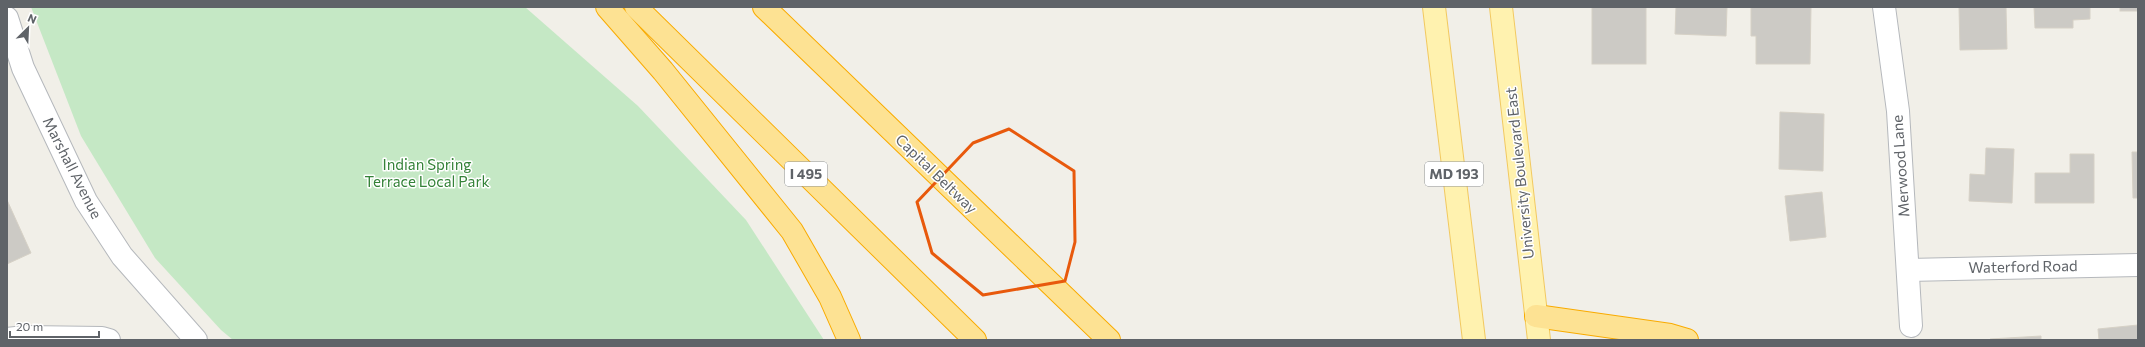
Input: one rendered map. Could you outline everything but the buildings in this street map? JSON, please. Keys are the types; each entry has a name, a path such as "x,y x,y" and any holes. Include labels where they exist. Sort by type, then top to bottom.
{"highway":[{"path":"607,7 663,71 792,231 830,297 849,340"},
{"name":"I 495","path":"636,7 975,340"},
{"name":"Capital Beltway","path":"764,7 1109,340"},
{"path":"1536,316 1670,335 1687,340"}],"main road":[{"name":"MD 193","path":"1434,7 1474,340"},
{"name":"University Boulevard East","path":"1501,7 1539,340"}],"street":[{"name":"Merwood Lane","path":"1884,7 1898,111 1911,326"},
{"name":"Marshall Avenue","path":"7,18 23,68 86,201 122,256 196,340"},
{"name":"Waterford Road","path":"1908,270 2138,265"},
{"path":"7,339 26,337 102,338 109,340"}],"highlighted area":[{"path":"1009,129 1074,171 1075,242 1065,281 983,295 932,253 917,202 973,143"}],"green space":[{"name":"Indian Spring Terrace Local Park","path":"31,7 525,7 638,106 746,220 824,340 233,340 221,330 155,258 81,136"}]}
